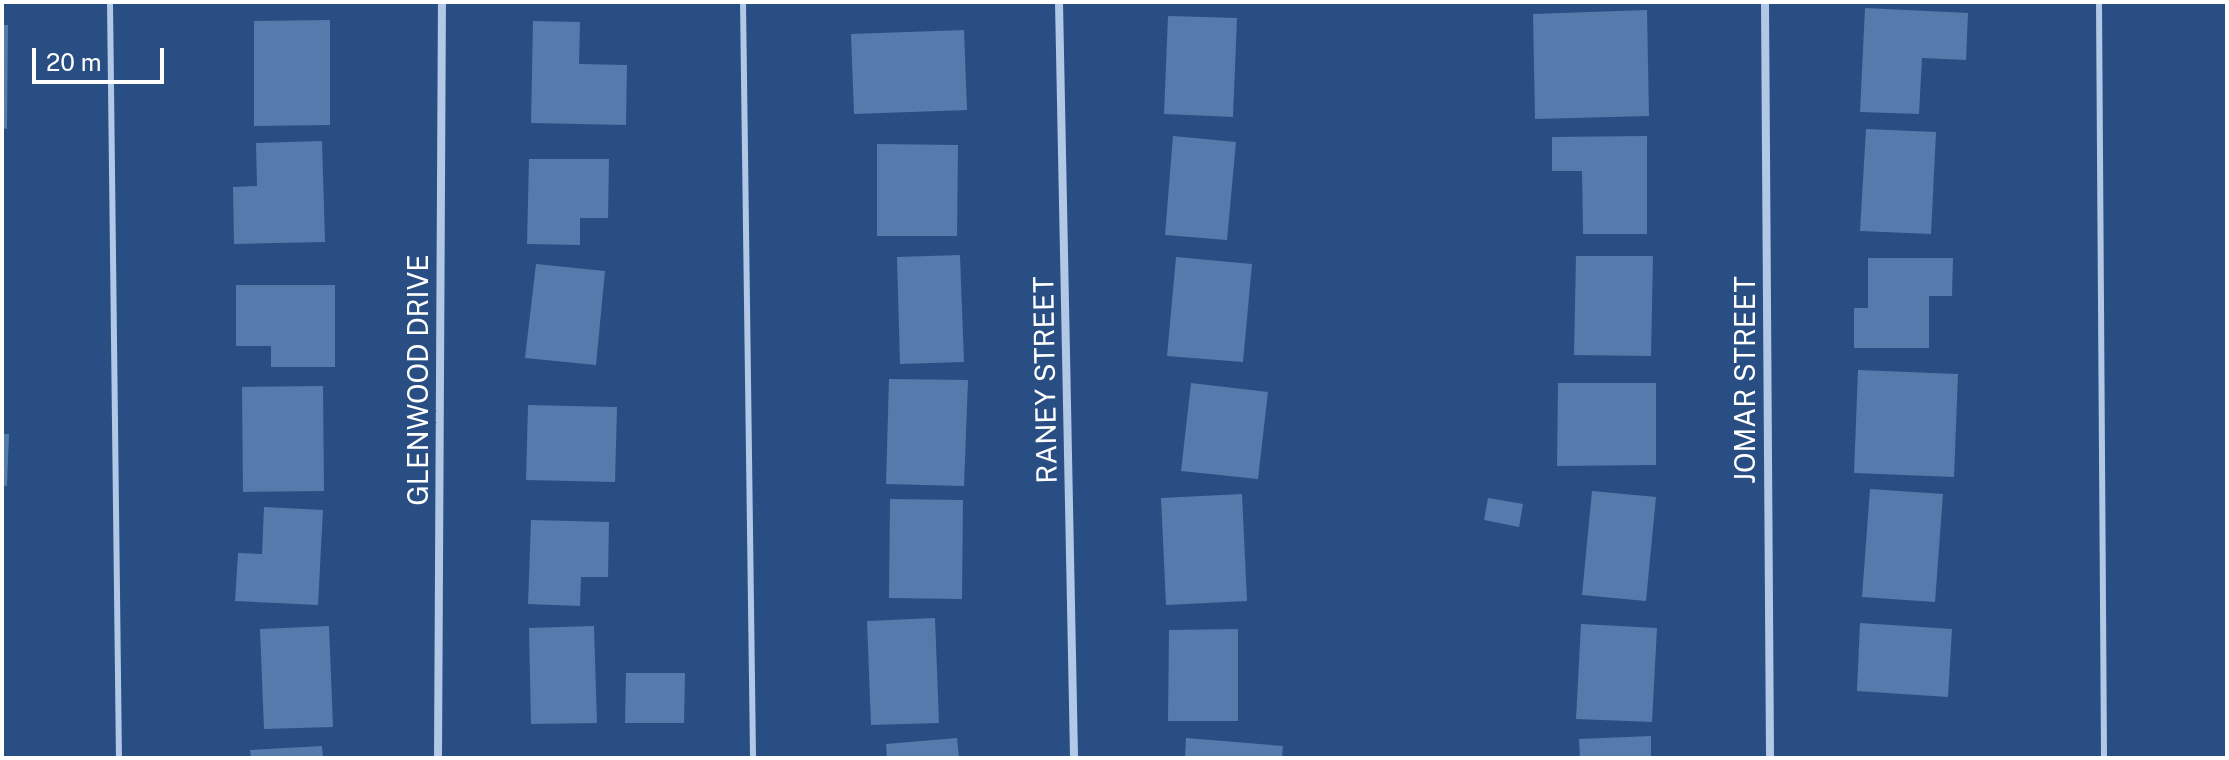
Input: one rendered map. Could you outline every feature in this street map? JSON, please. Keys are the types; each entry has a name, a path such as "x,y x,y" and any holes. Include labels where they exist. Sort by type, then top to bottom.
{"street":[{"name":"GLENWOOD DRIVE","path":"438,758 442,2"},
{"name":"RANEY STREET","path":"1059,2 1074,758"},
{"name":"JOMAR STREET","path":"1765,2 1770,758"}],"lane":[{"path":"110,2 119,758"},
{"path":"743,2 753,758"},
{"path":"2099,2 2104,758"}],"building":[{"path":"1865,8 1968,13 1966,60 1922,58 1919,114 1860,112"},
{"path":"1647,10 1649,116 1535,119 1533,14"},
{"path":"1168,16 1237,18 1233,117 1164,114"},
{"path":"330,20 330,125 254,126 254,21"},
{"path":"533,21 580,22 579,64 627,65 626,125 531,123"},
{"path":"2,25 8,25 7,129 2,128"},
{"path":"964,30 967,110 854,114 851,34"},
{"path":"1866,129 1936,132 1931,234 1860,231"},
{"path":"1173,136 1236,142 1227,240 1165,235"},
{"path":"1647,136 1647,234 1583,234 1582,171 1552,171 1552,137"},
{"path":"322,141 325,242 234,244 233,187 257,186 256,143"},
{"path":"877,144 958,145 957,236 877,236"},
{"path":"529,159 609,159 608,218 580,218 580,245 527,244"},
{"path":"960,255 964,362 900,364 897,257"},
{"path":"1576,256 1653,256 1651,356 1574,355"},
{"path":"1176,257 1252,264 1243,362 1167,356"},
{"path":"1868,258 1953,258 1952,296 1929,296 1929,348 1854,348 1854,308 1868,308"},
{"path":"536,264 605,271 596,365 525,358"},
{"path":"236,285 335,285 335,367 271,367 271,346 236,346"},
{"path":"1858,370 1958,374 1954,477 1854,473"},
{"path":"889,379 968,380 964,486 886,484"},
{"path":"1191,383 1268,392 1258,479 1181,471"},
{"path":"1558,383 1656,383 1656,465 1557,466"},
{"path":"323,386 324,491 243,492 242,387"},
{"path":"528,405 617,407 615,482 526,480"},
{"path":"2,434 9,434 7,486 2,485"},
{"path":"1870,489 1943,494 1935,602 1862,597"},
{"path":"1592,491 1656,497 1646,601 1582,595"},
{"path":"1242,494 1247,601 1166,605 1161,498"},
{"path":"1488,498 1523,504 1519,527 1484,520"},
{"path":"890,499 963,500 962,599 889,598"},
{"path":"264,507 323,510 318,605 235,601 238,553 262,554"},
{"path":"531,520 609,522 608,577 581,577 580,606 528,604"},
{"path":"935,618 939,723 871,725 867,621"},
{"path":"1860,623 1952,629 1948,697 1857,691"},
{"path":"1581,624 1657,628 1652,722 1576,719"},
{"path":"329,626 333,727 264,729 260,629"},
{"path":"594,626 597,723 531,724 529,628"},
{"path":"1238,629 1238,721 1168,721 1169,630"},
{"path":"626,673 685,673 684,723 625,723"},
{"path":"1651,736 1651,758 1580,758 1579,739"},
{"path":"957,738 959,758 887,758 886,744"},
{"path":"1186,738 1283,746 1282,758 1185,758"},
{"path":"322,746 323,758 251,758 250,750"}]}
